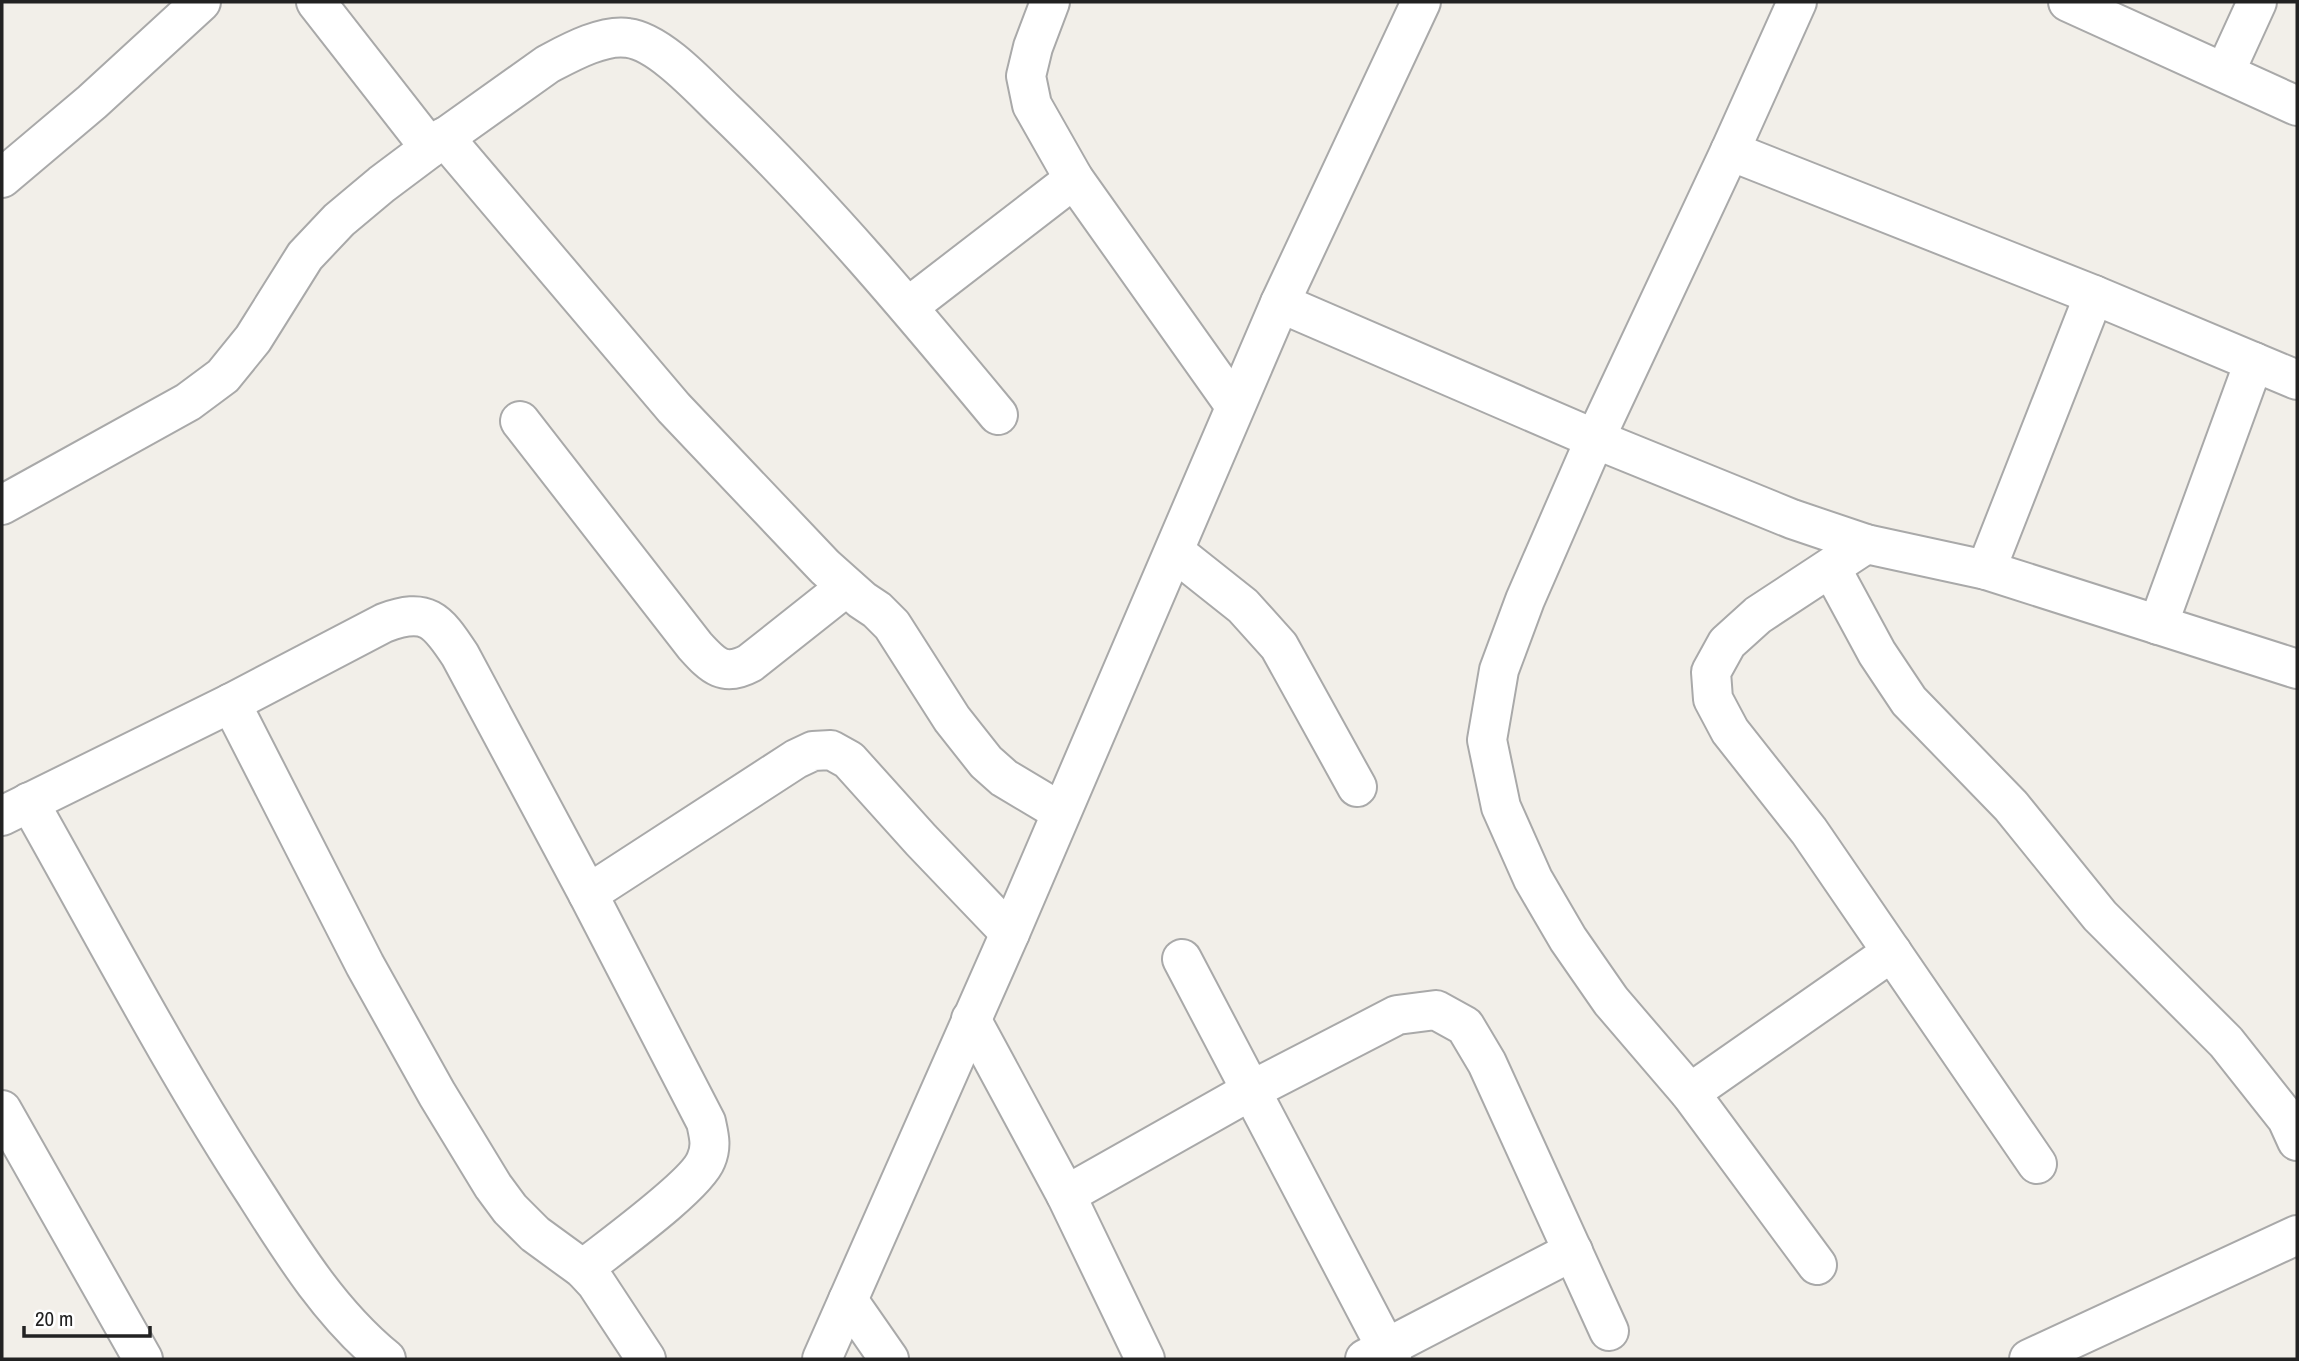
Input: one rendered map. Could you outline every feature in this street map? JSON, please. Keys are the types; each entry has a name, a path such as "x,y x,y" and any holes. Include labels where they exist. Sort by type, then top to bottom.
{"street":[{"path":"2,178 92,102 201,2"},
{"path":"316,2 437,143 674,408 846,587 892,625 952,719 986,762 1004,778 1061,813"},
{"path":"1050,2 1033,47 1026,76 1032,105 1074,179 1236,406"},
{"path":"822,1359 1010,933 1280,303 1421,2"},
{"path":"1797,2 1595,439 1525,600 1499,670 1487,740 1501,807 1533,879 1568,939 1611,1001 1690,1093 1817,1265"},
{"path":"2068,2 2297,106"},
{"path":"2225,72 2257,2"},
{"path":"2,505 188,402 223,376 253,339 304,256 339,220 382,184 557,59 603,40 628,37 660,51 687,74 803,190 908,307 998,415"},
{"path":"1730,151 2094,295 2297,380"},
{"path":"908,307 1074,179"},
{"path":"1986,570 2094,295"},
{"path":"1280,303 1595,439 1792,519 1866,544 1986,570 2297,669"},
{"path":"2158,625 2255,362"},
{"path":"520,421 709,662 725,670 738,669 750,663 846,587"},
{"path":"1866,544 1758,615 1727,643 1711,672 1713,699 1730,731 1809,831 2037,1164"},
{"path":"1175,552 1243,606 1279,646 1357,787"},
{"path":"1831,568 1877,653 1909,701 2011,807 2100,916 2226,1042 2287,1119 2297,1141"},
{"path":"386,1359 344,1320 309,1275 219,1137 15,809 231,703 384,623 405,615 428,617 446,634 460,655 706,1122 711,1143 706,1162 696,1175 583,1269"},
{"path":"231,703 365,965 437,1094 493,1186 510,1209 535,1234 583,1269 609,1299 646,1359"},
{"path":"588,894 796,759 813,751 831,750 849,760 1010,933"},
{"path":"1690,1093 1892,952"},
{"path":"1182,959 1252,1090 1381,1355 1573,1251"},
{"path":"1066,1195 1252,1090 1396,1015 1436,1010 1465,1027 1487,1063 1609,1331"},
{"path":"971,1019 1066,1195 1145,1359"},
{"path":"2,1110 143,1359"},
{"path":"2029,1359 2297,1234"},
{"path":"848,1300 889,1359"}]}
